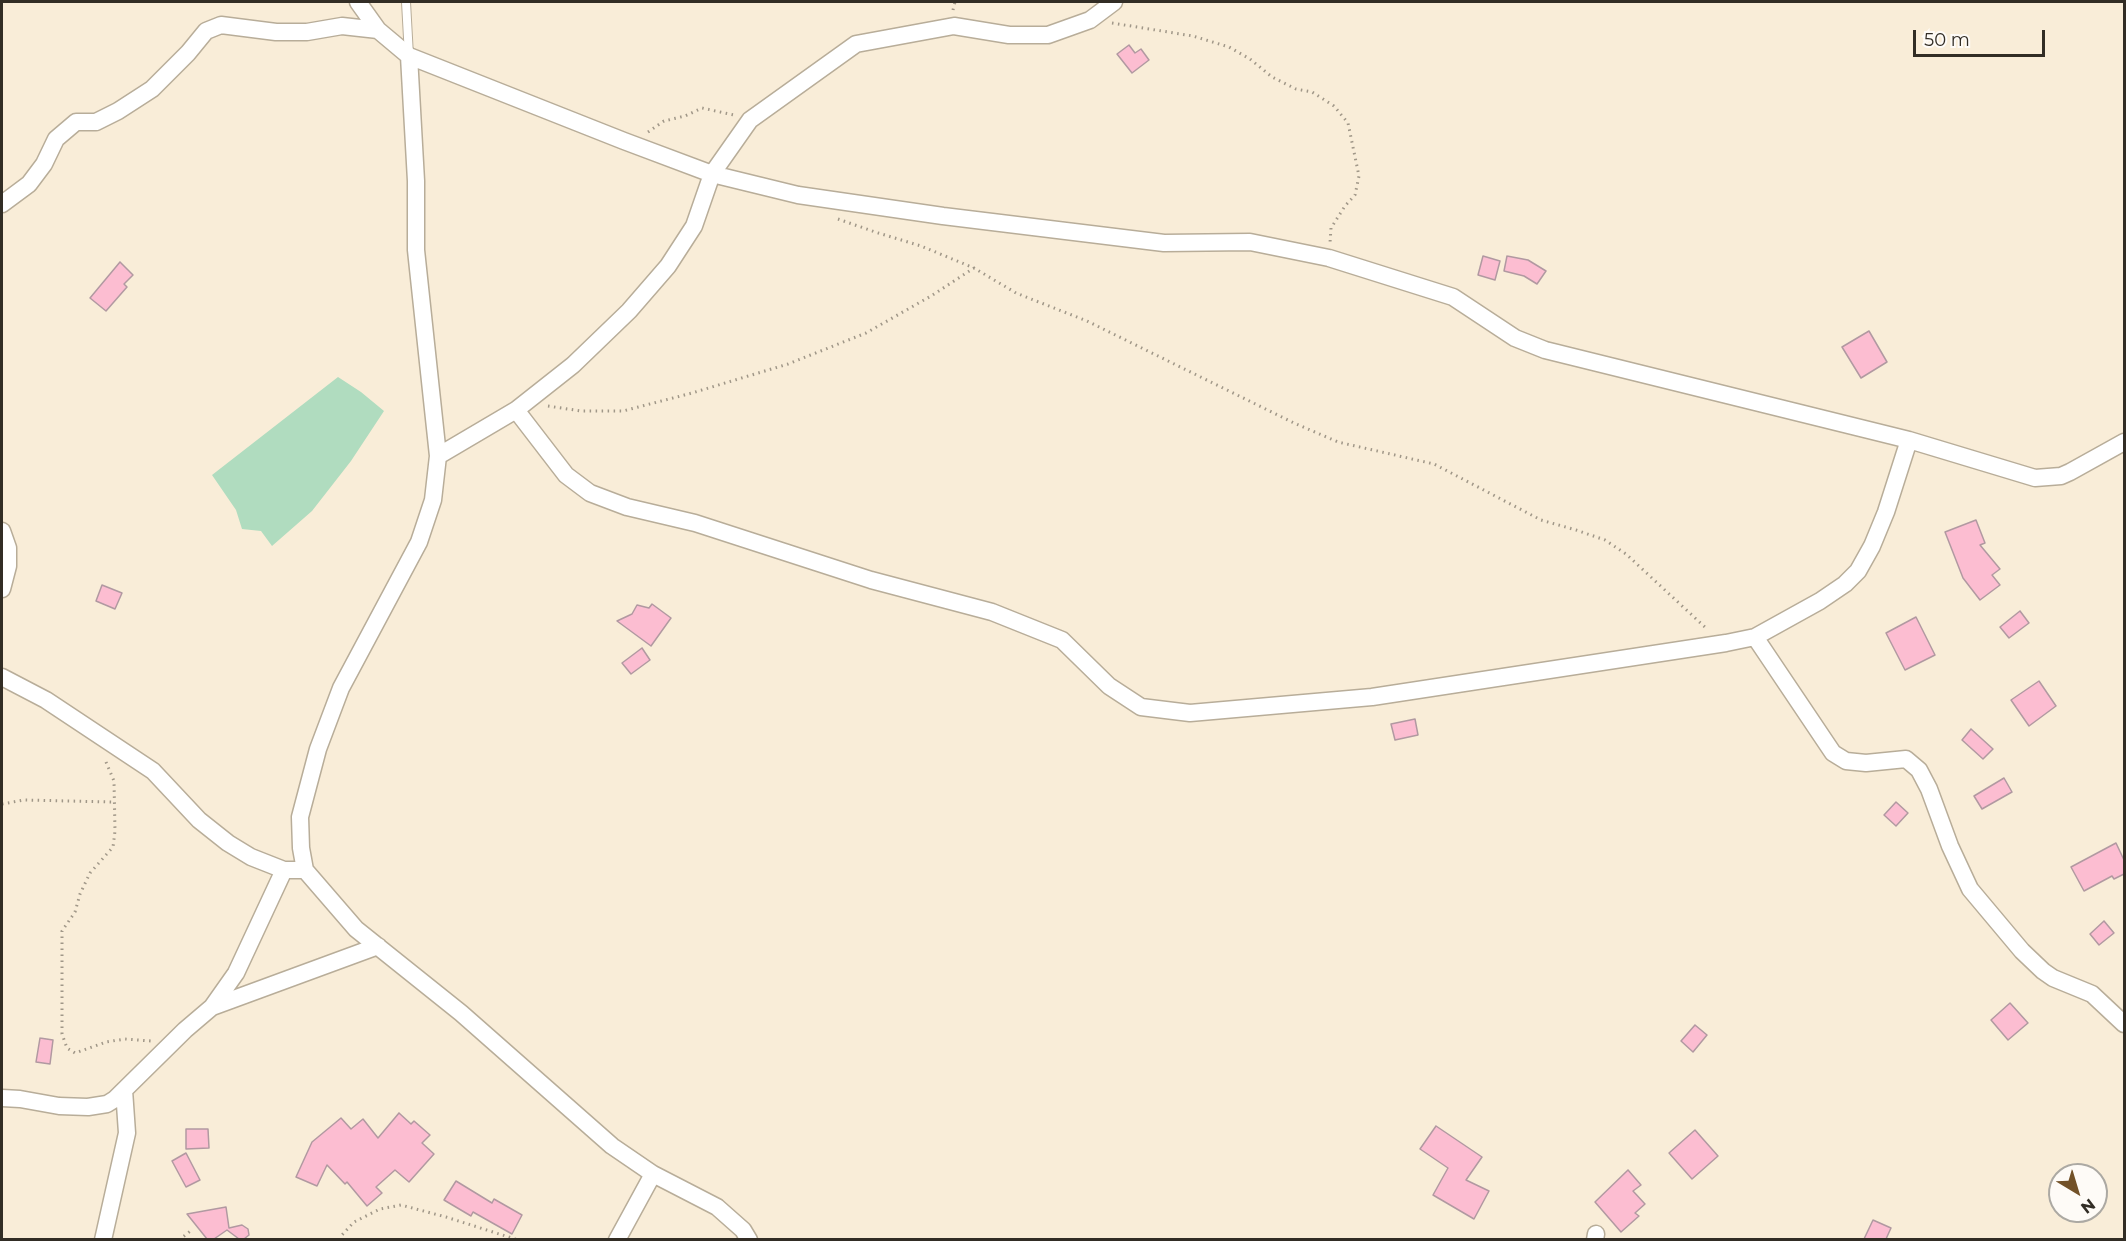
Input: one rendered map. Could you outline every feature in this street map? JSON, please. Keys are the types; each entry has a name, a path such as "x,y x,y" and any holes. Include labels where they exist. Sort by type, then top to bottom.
{"street":[{"path":"358,2 378,30 409,56 712,174 798,195 999,223 1164,243 1250,242 1329,258 1453,297 1515,338 1545,350 1909,440 2035,478 2061,476 2124,442"},
{"path":"438,456 521,406 573,365 629,311 668,266 694,226 712,174 750,120 855,44 954,26 1009,35 1048,35 1090,20 1114,2"},
{"path":"2,204 29,184 44,164 56,139 76,122 96,122 152,89 206,31 221,25 276,32 307,32 342,26 378,30"},
{"path":"409,56 416,181 416,250 438,456 434,500 419,542 341,688 318,749 300,817 301,848 305,870 356,929 461,1013 603,1138 653,1174 717,1207 743,1230 749,1239"},
{"path":"521,406 566,475 590,492 627,507 696,523 871,580 1002,616 1062,640 1109,686 1141,707 1190,713 1372,697 1755,637 1820,601 1845,584 1858,571 1872,546 1886,512 1909,440"},
{"path":"2,531 8,548 8,566 2,589"},
{"path":"1755,637 1833,753 1846,760 1866,763 1906,759 1919,770 1970,889 2022,951 2043,971 2053,978 2092,994 2124,1024"},
{"path":"2,677 46,700 153,771 199,820 228,843 284,870 305,870"},
{"path":"2,1098 59,1106 99,1106 115,1099 172,1042 212,1007 236,972 257,932 284,870"},
{"path":"212,1007 378,946"},
{"path":"103,1239 127,1133 124,1090"},
{"path":"617,1239 653,1174"}],"lane":[{"path":"406,2 409,56"}],"path":[{"path":"1090,20 1193,36 1229,47 1250,59 1272,77 1296,89 1312,92 1334,106 1348,123 1359,176 1355,195 1331,228 1329,258"},
{"path":"624,141 648,132 664,121 686,116 702,108 750,120"},
{"path":"815,197 840,221 921,246 974,268 1016,292 1087,321 1294,423 1338,442 1434,464 1540,520 1605,540 1626,554 1695,619 1725,643"},
{"path":"521,406 581,411 623,411 788,364 866,333 931,296 974,268"},
{"path":"106,762 114,781 115,831 112,848 90,873 75,912 62,931 62,1034 67,1048 75,1053 106,1042 125,1039 172,1042"},
{"path":"2,804 24,800 114,802"},
{"path":"340,1239 354,1222 380,1209 401,1205 518,1239"},
{"path":"178,1239 193,1229"}],"green space":[{"path":"338,377 384,411 351,461 312,511 272,546 261,531 242,529 236,510 212,475"}],"building":[{"path":"1129,45 1135,53 1141,49 1149,60 1132,73 1117,54"},
{"path":"1483,256 1500,261 1495,280 1478,275"},
{"path":"1507,256 1528,260 1546,271 1537,284 1524,276 1504,271"},
{"path":"120,262 133,275 124,284 127,287 106,311 90,298"},
{"path":"1869,331 1887,362 1861,378 1842,347"},
{"path":"1976,520 1985,543 1980,545 2000,569 1992,575 2000,585 1980,600 1963,578 1945,532"},
{"path":"102,585 122,593 115,609 96,601"},
{"path":"652,604 671,618 651,646 617,621 632,614 637,605 649,608"},
{"path":"2020,611 2029,623 2009,638 2000,627"},
{"path":"1916,617 1935,655 1905,670 1886,633"},
{"path":"642,648 650,660 631,674 622,663"},
{"path":"2039,681 2056,706 2029,726 2011,700"},
{"path":"1415,719 1418,735 1395,740 1391,724"},
{"path":"1971,729 1993,749 1983,759 1962,740"},
{"path":"2004,778 2012,792 1982,809 1974,796"},
{"path":"1896,802 1908,813 1896,826 1884,815"},
{"path":"2116,843 2124,860 2124,874 2114,879 2112,876 2084,891 2071,867"},
{"path":"2104,921 2114,933 2099,945 2090,934"},
{"path":"2010,1003 2028,1023 2008,1040 1991,1020"},
{"path":"1695,1025 1707,1035 1693,1052 1681,1041"},
{"path":"40,1038 53,1040 50,1064 36,1062"},
{"path":"399,1113 411,1124 414,1121 430,1135 422,1143 434,1154 409,1182 395,1170 376,1187 382,1193 367,1206 347,1182 345,1184 327,1165 317,1186 296,1177 312,1142 341,1118 351,1129 363,1119 378,1138"},
{"path":"1436,1126 1482,1157 1466,1180 1489,1191 1474,1219 1433,1195 1448,1168 1420,1149"},
{"path":"186,1129 208,1129 209,1148 186,1149"},
{"path":"1695,1130 1718,1156 1692,1179 1669,1153"},
{"path":"186,1153 200,1180 186,1187 172,1161"},
{"path":"1628,1170 1641,1185 1633,1191 1645,1204 1635,1213 1639,1216 1621,1232 1595,1202"},
{"path":"456,1181 492,1203 494,1199 522,1215 512,1234 473,1212 471,1216 444,1200"},
{"path":"226,1207 229,1228 242,1225 248,1229 249,1235 244,1239 239,1239 227,1230 214,1239 207,1239 187,1214"},
{"path":"1873,1220 1891,1228 1886,1239 1864,1239"}]}
